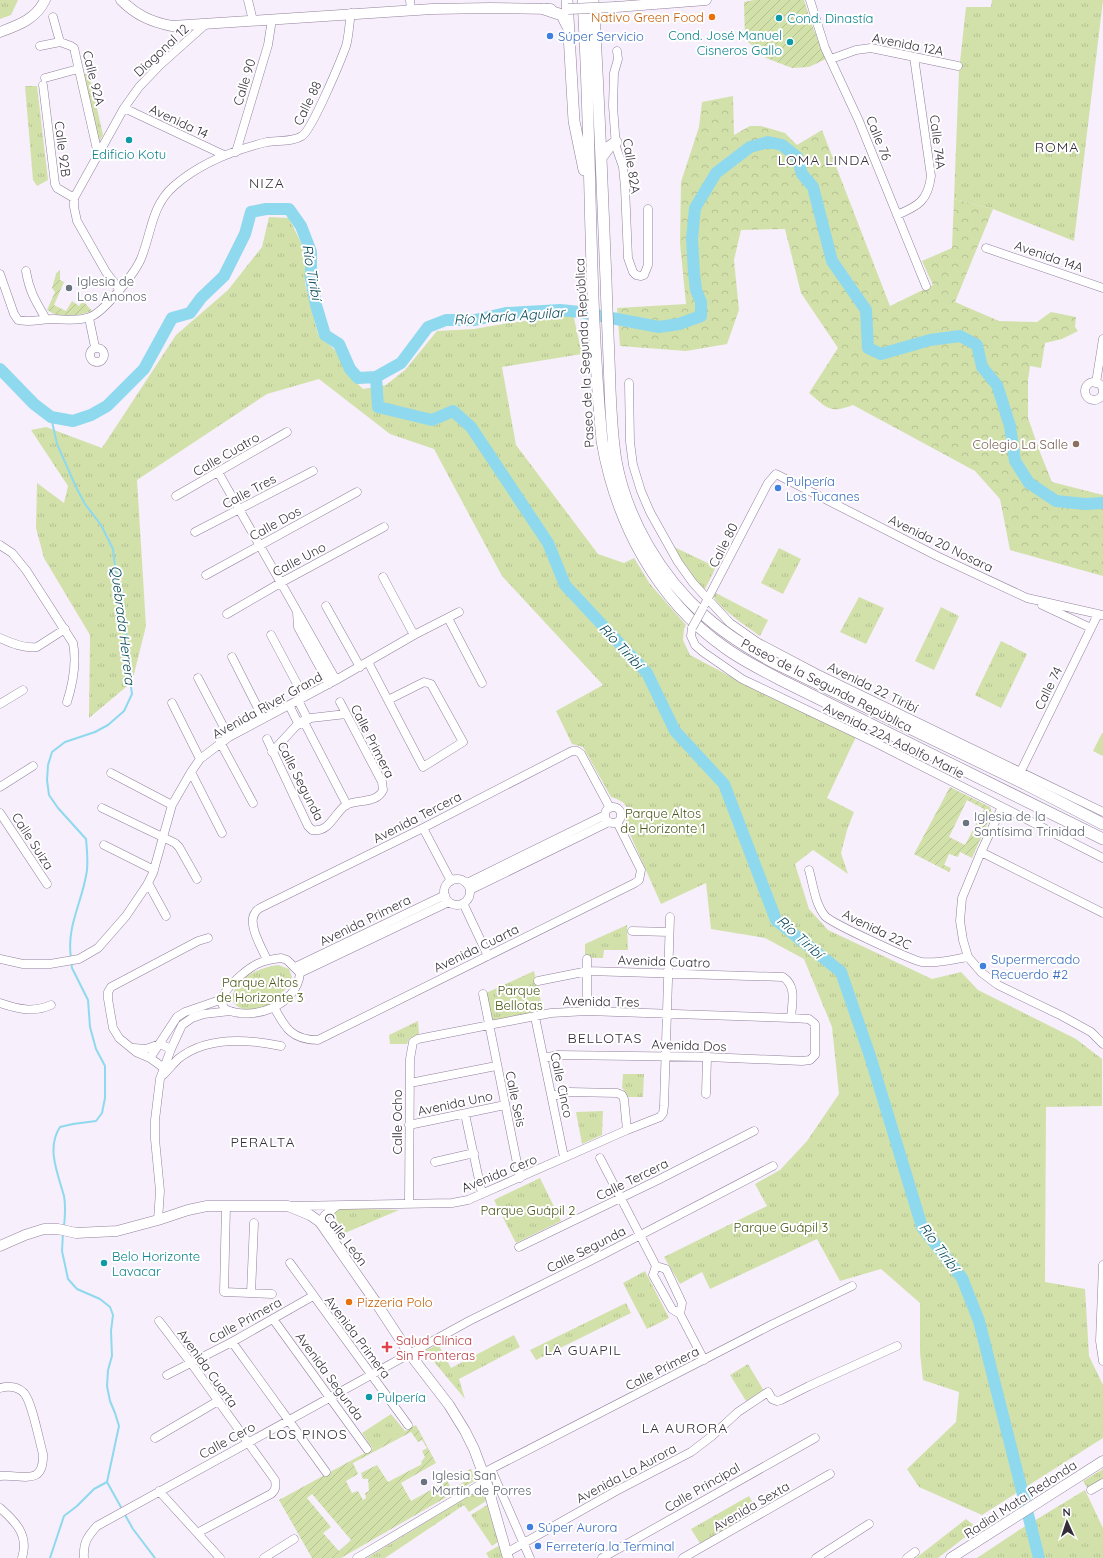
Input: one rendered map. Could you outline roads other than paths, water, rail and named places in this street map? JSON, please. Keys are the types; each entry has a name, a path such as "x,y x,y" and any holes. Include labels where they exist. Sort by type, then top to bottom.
{"highway":[{"name":"Paseo de la Segunda República","path":"583,0 588,79 592,271 602,441 606,464 618,504 630,533 646,563 670,596 698,626 724,647 758,668 1103,839"},
{"name":"Paseo de la Segunda República","path":"593,0 598,81 613,438 616,460 622,484 646,543 690,603 724,632 748,648 771,661 1026,784 1103,824"},
{"path":"567,5 574,121 590,197"},
{"path":"544,9 562,15 569,29"},
{"path":"601,158 609,147 616,142"},
{"path":"1020,773 1019,777 1026,784"}],"main road":[{"path":"0,32 30,19 38,11 45,0"},
{"path":"121,0 130,9 152,21 172,26 351,14 410,5 544,9 567,5 616,8 706,0"},
{"name":"Calle León","path":"0,1246 25,1235 44,1229 76,1233 117,1231 207,1206 288,1206 310,1215 320,1222 409,1353 449,1405 465,1431 486,1474 507,1555"},
{"name":"Radial Mata Redonda","path":"951,1558 1103,1461"}],"street":[{"path":"248,0 253,21"},
{"name":"Calle 76","path":"810,0 825,48 859,120 926,286"},
{"name":"Calle 88","path":"236,152 267,142 295,139 306,133 315,118 344,50 351,14"},
{"path":"40,46 60,42 53,17"},
{"name":"Calle 90","path":"236,152 268,45 272,19"},
{"name":"Diagonal 12","path":"74,198 124,108 139,87 160,65 184,46 206,24"},
{"name":"Calle 92A","path":"60,42 74,48 98,154"},
{"name":"Avenida 12A","path":"831,59 864,48 871,48 958,66"},
{"name":"Calle 82A","path":"617,51 618,59 614,73 613,106 616,142 623,167 626,187 629,262 633,272 636,275 641,276 644,275 648,265 648,209"},
{"name":"Calle 74A","path":"897,215 919,204 926,193 931,176 914,57"},
{"name":"Calle 92B","path":"74,198 57,188 55,184 44,82 78,69"},
{"name":"Avenida 14","path":"124,108 224,155"},
{"path":"0,274 14,314 18,320 24,322 46,319 68,320 89,318 98,314 136,268 142,257 159,202 164,196 196,169 224,155 236,152"},
{"path":"74,198 77,221 106,272 119,290"},
{"name":"Avenida 14A","path":"986,248 1103,288"},
{"path":"26,271 31,294 46,319"},
{"path":"89,318 95,347"},
{"path":"1096,383 1103,339"},
{"name":"Avenida 22 Tiribí","path":"629,383 630,442 633,465 647,505 666,541 693,583 730,623 758,642 816,673 1103,812"},
{"name":"Calle Cuatro","path":"176,496 287,432"},
{"name":"Calle Tres","path":"196,532 313,471"},
{"path":"218,472 297,609 332,682"},
{"name":"Avenida 20 Nosara","path":"776,474 937,556 1027,598 1100,614"},
{"name":"Calle 80","path":"692,628 768,483 776,474"},
{"name":"Calle Dos","path":"206,575 357,492"},
{"name":"Calle Uno","path":"227,614 282,582 384,527"},
{"path":"0,545 12,553 26,570 73,643 76,656 73,684 67,702"},
{"path":"383,577 414,635"},
{"path":"1027,598 1091,628"},
{"path":"326,606 360,666"},
{"name":"Avenida River Grand","path":"0,959 23,964 50,964 79,959 98,948 105,942 126,916 148,883 154,870 172,805 200,759 220,742 332,682 414,635 459,612"},
{"name":"Calle 74","path":"1020,773 1091,628 1100,614"},
{"path":"448,618 482,683"},
{"name":"Avenida 22A Adolfo Marie","path":"692,628 691,636 695,645 702,652 742,679 876,743 1103,858"},
{"path":"0,638 13,644 32,648 37,647 65,629"},
{"path":"271,635 301,699 306,716 304,722"},
{"path":"232,658 263,718"},
{"path":"368,662 423,767 463,742 431,684 424,682 388,700"},
{"path":"198,678 229,737"},
{"path":"0,704 23,690"},
{"name":"Calle Primera","path":"340,702 382,782 383,790 380,795 375,798 346,805"},
{"path":"172,703 200,759"},
{"path":"289,705 296,719 304,722 346,805"},
{"path":"272,752 296,726 311,718 346,714"},
{"name":"Calle Segunda","path":"267,739 308,826 312,830 317,831 326,827 346,805"},
{"path":"220,742 254,803"},
{"name":"Avenida Tercera","path":"267,960 252,927 252,919 255,912 262,906 423,828 572,751 577,751 581,754 610,816"},
{"path":"0,787 33,766"},
{"path":"191,772 222,834"},
{"path":"111,773 172,805"},
{"path":"1002,807 962,898 960,921 968,957 982,973 998,985 1091,1032 1103,1044"},
{"path":"102,808 175,843 179,847 197,879"},
{"name":"Calle Suiza","path":"0,813 47,884"},
{"path":"468,887 610,816"},
{"name":"Avenida Cuarta","path":"274,1007 284,1027 294,1035 306,1040 318,1040 639,880 641,870 610,816"},
{"path":"423,828 451,881"},
{"path":"104,845 154,870"},
{"path":"981,852 1103,913"},
{"name":"Avenida 22C","path":"809,870 817,900 826,916 845,928 909,958 922,962 968,957"},
{"path":"462,880 468,887 470,895 463,903 458,905 447,898 445,890 451,881 462,880"},
{"path":"148,883 166,916"},
{"name":"Avenida Primera","path":"298,970 447,898"},
{"path":"463,903 488,956"},
{"path":"666,1056 670,917"},
{"path":"632,931 669,932"},
{"path":"164,1068 150,1058 136,1052 119,1038 114,1028 108,992 111,987 198,940 208,938"},
{"path":"150,1058 177,1017 185,1012 222,998 233,983 252,966 267,960 281,958 287,960 298,970 300,979 293,992 274,1007 240,1014 225,1009 222,1004 222,998"},
{"path":"587,959 587,1011"},
{"name":"Avenida Cuatro","path":"538,981 588,971 783,977 789,981 792,989 791,1018"},
{"name":"Calle Seis","path":"483,994 496,1066 520,1178"},
{"path":"0,1003 14,1008 30,1010 41,1010 51,1005"},
{"path":"158,1220 160,1191 155,1120 160,1079 170,1049 182,1025 192,1018 210,1013 230,1011"},
{"name":"Avenida Tres","path":"413,1042 418,1039 551,1013 587,1011 791,1018"},
{"name":"Calle Cinco","path":"535,1016 564,1157"},
{"name":"Avenida Dos","path":"544,1058 558,1055 810,1060 815,1055 815,1024 809,1020 791,1018"},
{"path":"160,1079 178,1060 186,1054 209,1045 228,1042 254,1042 281,1046"},
{"name":"Calle Ocho","path":"409,1203 410,1059 413,1042"},
{"path":"128,1046 141,1050 152,1048 160,1044"},
{"path":"160,1044 170,1049"},
{"name":"Avenida Cero","path":"288,1206 338,1206 452,1202 468,1200 564,1157 660,1117 663,1113 664,1106 666,1056"},
{"path":"706,1094 708,1057"},
{"path":"410,1083 496,1066"},
{"path":"552,1096 570,1092 617,1093 624,1099 627,1130"},
{"name":"Avenida Uno","path":"409,1125 505,1105"},
{"path":"465,1114 482,1194"},
{"name":"Calle Tercera","path":"519,1247 621,1198 754,1131"},
{"path":"435,1162 474,1154"},
{"path":"600,1158 656,1266 653,1275 672,1309 680,1314 704,1360"},
{"name":"Calle Segunda","path":"409,1353 468,1320 557,1278 774,1166"},
{"path":"226,1206 224,1292 272,1294"},
{"path":"320,1222 325,1215 338,1206"},
{"path":"251,1293 254,1223"},
{"name":"Avenida Primera","path":"290,1262 313,1296 408,1425"},
{"path":"1103,1265 1100,1340 1103,1361"},
{"path":"656,1266 666,1269 682,1303 680,1314"},
{"name":"Calle Primera","path":"357,1558 486,1474 704,1360 852,1286"},
{"name":"Calle Primera","path":"167,1375 232,1342 313,1296"},
{"name":"Avenida Segunda","path":"273,1318 367,1449"},
{"name":"Avenida Cuarta","path":"159,1321 275,1480 276,1488 271,1494 197,1534"},
{"path":"232,1342 326,1472"},
{"name":"Avenida La Aurora","path":"507,1555 524,1543 616,1491 691,1452 712,1436 738,1412 768,1392 772,1399 777,1401 781,1400 827,1377 897,1346"},
{"name":"Calle Cero","path":"84,1558 83,1550 86,1538 97,1526 409,1353"},
{"path":"0,1388 11,1386 19,1388 28,1398 43,1454 41,1470 36,1475 30,1477 0,1476"},
{"path":"155,1438 218,1401"},
{"name":"Calle Principal","path":"602,1558 815,1438"},
{"path":"486,1474 524,1543 530,1558"},
{"name":"Avenida Sexta","path":"683,1558 830,1474"},
{"path":"1091,1490 1103,1483"},
{"path":"159,1491 220,1558"},
{"path":"0,1508 15,1522 22,1533 24,1542 22,1558"},
{"path":"816,1558 869,1524"},
{"path":"264,1558 294,1539"},
{"path":"907,1558 915,1552"}],"waterway":[{"name":"Río María Aguilar","path":"0,369 34,404 51,417 73,421 91,415 107,406 144,369 172,318 190,313 201,298 224,276 245,234 251,212 266,209 289,209 301,226 311,252 311,279 316,305 325,335 339,344 350,369 358,378 376,377 401,363 428,327 446,320 475,320 506,313 560,310 580,312 659,327 679,324 701,316 701,302 696,290 694,273 692,239 695,208 716,173 750,147 768,142 782,145 797,157 802,174 813,187 832,261 866,310 868,348 881,354 930,340 960,336 977,345 982,367 997,385 1010,426 1015,461 1029,483 1056,501 1085,504 1103,503"},
{"name":"Río Tiribí","path":"376,377 378,407 432,420 453,411 471,427 548,543 565,585 647,673 675,731 724,784 776,920 841,972 870,1056 922,1227 962,1278 979,1321 1039,1558"},
{"name":"Quebrada Herrera","path":"51,417 57,444 76,487 85,504 101,525 113,549 127,638 132,694 124,711 108,725 95,732 65,742 52,752 48,765 47,780 49,795 58,808 86,839 87,870 73,924 70,946 71,958"},
{"name":"Quebrada Herrera","path":"64,1227 65,1200 54,1161 54,1144 56,1135 60,1127 96,1121 102,1113 105,1098 105,1066 96,1049 90,1027 88,1000 72,968 71,962"},
{"name":"Quebrada Herrera","path":"50,1558 64,1516 77,1506 94,1489 107,1482 119,1426 110,1401 107,1386 108,1370 112,1356 111,1331 113,1315 110,1307 100,1299 77,1289 68,1279 62,1251 63,1233"},
{"path":"107,1482 122,1509"},
{"path":"124,1513 133,1529 155,1558"}],"place":[{"name":"Nativo Green Food","path":"712,17"},
{"name":"Cond. Dinastía","path":"779,18"},
{"name":"Súper Servicio","path":"550,36"},
{"name":"Cond. José Manuel Cisneros Gallo","path":"790,42"},
{"name":"Edificio Kotu","path":"129,140"},
{"name":"Iglesia de Los Anonos","path":"69,288"},
{"name":"Colegio La Salle","path":"1076,444"},
{"name":"Pulpería Los Tucanes","path":"778,488"},
{"name":"Iglesia de la Santísima Trinidad","path":"966,823"},
{"name":"Supermercado Recuerdo #2","path":"983,966"},
{"name":"Belo Horizonte Lavacar","path":"104,1263"},
{"name":"Pizzeria Polo","path":"349,1302"},
{"name":"Salud Clínica Sin Fronteras","path":"387,1347"},
{"name":"Pulpería","path":"369,1397"},
{"name":"Iglesia San Martín de Porres","path":"424,1482"},
{"name":"Súper Aurora","path":"530,1527"},
{"name":"Ferretería la Terminal","path":"538,1546"}],"district":[{"name":"ROMA","path":"1057,147"},
{"name":"LOMA LINDA","path":"824,160"},
{"name":"NIZA","path":"267,183"},
{"name":"BELLOTAS","path":"605,1038"},
{"name":"PERALTA","path":"263,1142"},
{"name":"LA GUAPIL","path":"583,1350"},
{"name":"LA AURORA","path":"685,1428"},
{"name":"LOS PINOS","path":"308,1434"}],"park label":[{"name":"Parque Altos de Horizonte 1","path":"663,820"},
{"name":"Parque Altos de Horizonte 3","path":"260,990"},
{"name":"Parque Bellotas","path":"519,998"},
{"name":"Parque Guápil 2","path":"528,1210"},
{"name":"Parque Guápil 3","path":"781,1227"}]}
